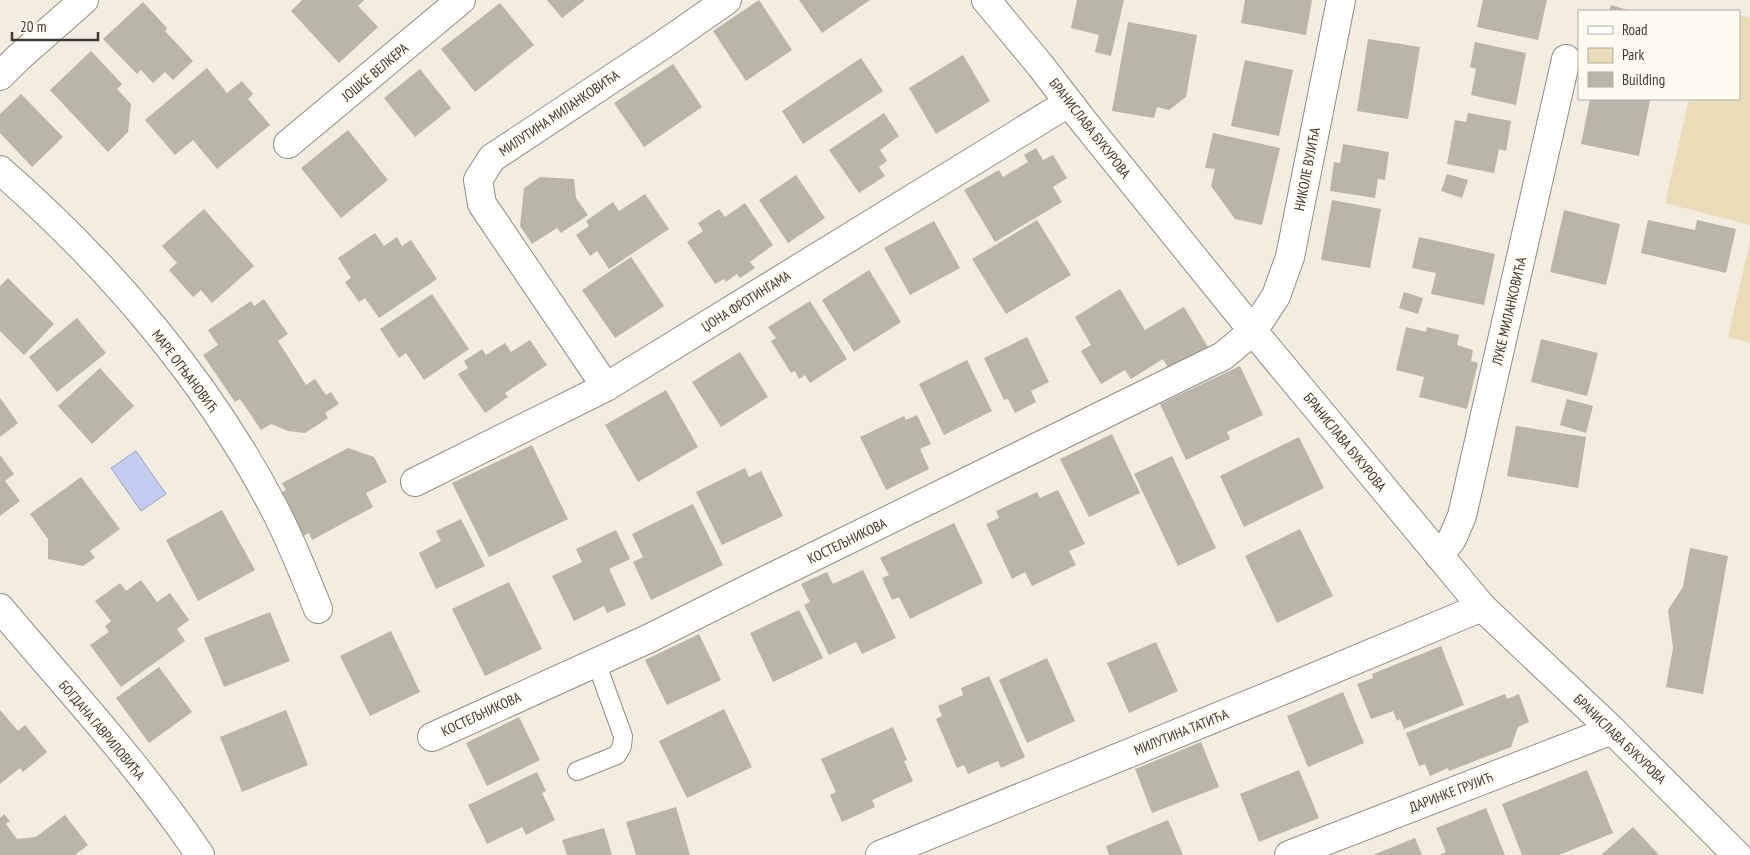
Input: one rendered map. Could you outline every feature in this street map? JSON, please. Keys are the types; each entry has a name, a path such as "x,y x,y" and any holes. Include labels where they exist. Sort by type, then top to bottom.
{"street":[{"path":"0,76 84,0"},
{"name":"ЈОШКЕ ВЕЛКЕРА","path":"288,144 461,0"},
{"name":"МИЛУТИНА МИЛАНКОВИЋА","path":"606,388 482,204 478,180 492,158 664,44 726,0"},
{"name":"БРАНИСЛАВА БУКУРОВА","path":"986,0 1253,331 1482,607 1612,730 1737,855"},
{"name":"НИКОЛЕ ВУЈИЋА","path":"1253,331 1276,296 1290,257 1341,0"},
{"name":"ЛУКЕ МИЛАНКОВИЋА","path":"1439,556 1452,539 1462,516 1566,59"},
{"name":"ЏОНА ФРОТИНГАМА","path":"415,482 606,388 1068,103"},
{"name":"МАРЕ ОГЊАНОВИЋ","path":"0,170 76,243 132,302 212,405 247,459 277,513 318,609"},
{"name":"КОСТЕЉНИКОВА","path":"432,736 650,638 1223,356 1253,331"},
{"name":"МИЛУТИНА ТАТИЋА","path":"880,855 1268,697 1482,607"},
{"name":"БОГДАНА ГАВРИЛОВИЋА","path":"0,608 139,772 200,855"},
{"name":"ДАРИНКЕ ГРУЈИЋ","path":"1289,855 1612,730"}],"lane":[{"path":"577,771 617,755 622,746 623,736 596,662"}],"green space":[{"path":"1740,15 1750,18 1750,225 1665,203 1689,100 1740,100"},
{"path":"1750,241 1750,343 1728,337"}],"water":[{"path":"136,451 166,494 141,511 111,468"}],"building":[{"path":"302,0 364,0 358,6 378,27 339,63 291,11"},
{"path":"547,0 585,0 562,18"},
{"path":"759,0 792,50 746,81 713,31"},
{"path":"799,0 870,0 822,33"},
{"path":"1077,0 1124,0 1111,56 1095,52 1099,35 1071,28"},
{"path":"1245,0 1312,0 1306,35 1241,23"},
{"path":"1483,0 1547,0 1538,40 1477,27"},
{"path":"143,2 167,28 165,31 193,61 173,80 165,72 153,83 141,70 137,74 103,39"},
{"path":"500,3 534,45 475,92 441,49"},
{"path":"1611,5 1628,10 1609,10"},
{"path":"1128,22 1197,35 1186,97 1169,110 1157,107 1154,118 1112,111"},
{"path":"1368,39 1420,47 1408,119 1357,111"},
{"path":"1475,42 1526,53 1516,105 1471,95 1476,69 1470,67"},
{"path":"91,51 122,84 117,89 131,104 128,132 108,152 50,90"},
{"path":"963,55 990,101 936,134 909,88"},
{"path":"861,58 883,91 803,144 782,111"},
{"path":"1245,60 1293,70 1279,136 1231,126"},
{"path":"673,64 702,107 644,147 614,103"},
{"path":"207,68 227,93 242,81 253,94 248,99 270,125 217,169 193,140 175,155 145,120"},
{"path":"420,69 451,108 415,137 384,98"},
{"path":"21,94 63,137 32,167 0,133 0,114"},
{"path":"1590,100 1650,100 1639,156 1581,144"},
{"path":"884,113 899,136 880,150 887,161 879,167 885,176 859,193 829,150"},
{"path":"1468,113 1511,121 1506,151 1499,149 1494,173 1447,164 1455,120 1466,122"},
{"path":"348,130 388,180 341,218 301,168"},
{"path":"1213,133 1280,148 1262,225 1235,219 1211,186 1215,169 1205,168"},
{"path":"1343,144 1389,152 1385,180 1378,179 1375,198 1330,191 1334,162 1340,163"},
{"path":"1036,148 1043,160 1053,155 1067,178 1053,187 1062,202 995,242 964,190 999,170 1003,177 1028,162 1024,155"},
{"path":"1447,174 1468,180 1462,198 1441,191"},
{"path":"796,175 825,218 788,243 759,200"},
{"path":"540,177 574,179 576,198 588,215 561,233 557,228 532,244 520,226 524,188"},
{"path":"645,194 669,229 609,269 597,251 590,256 576,235 589,226 586,221 613,202 619,211"},
{"path":"1332,200 1381,209 1370,268 1321,260"},
{"path":"745,203 773,245 750,262 755,268 740,278 737,274 726,282 724,279 715,284 687,242 703,231 698,223 719,209 725,217"},
{"path":"204,209 254,266 212,303 201,290 193,297 169,270 177,263 162,246"},
{"path":"1564,210 1620,224 1606,285 1550,272"},
{"path":"1037,220 1071,275 1006,314 972,259"},
{"path":"1648,220 1695,230 1697,220 1736,229 1726,273 1641,253"},
{"path":"934,221 960,268 910,295 884,248"},
{"path":"375,233 384,246 397,237 402,246 411,240 437,279 379,318 365,298 359,302 345,282 351,278 338,258"},
{"path":"1419,237 1495,254 1484,305 1431,294 1436,273 1412,268"},
{"path":"631,257 664,306 615,338 582,290"},
{"path":"869,270 901,322 854,352 822,300"},
{"path":"8,278 54,324 24,355 0,331 0,286"},
{"path":"1120,289 1145,330 1184,307 1208,347 1170,370 1163,359 1131,379 1125,370 1101,384 1081,351 1091,345 1075,317"},
{"path":"1404,292 1423,298 1418,314 1399,308"},
{"path":"432,294 469,349 424,380 406,353 399,358 380,329"},
{"path":"264,299 288,334 278,341 306,385 315,379 326,395 331,392 339,404 325,413 328,418 305,433 288,431 271,424 261,430 240,399 235,402 203,355 218,345 208,330 251,301 254,306"},
{"path":"810,301 847,359 810,383 805,375 799,379 795,371 791,373 771,341 776,338 768,327"},
{"path":"77,318 106,353 57,392 29,357"},
{"path":"1406,327 1426,332 1427,327 1459,335 1457,345 1473,350 1471,361 1478,363 1467,409 1419,397 1424,377 1396,370"},
{"path":"1027,337 1049,382 1031,391 1036,402 1015,413 1008,399 1004,400 984,358"},
{"path":"1541,339 1598,353 1587,396 1531,382"},
{"path":"530,340 547,365 505,393 508,397 485,413 458,374 468,368 464,361 482,349 486,355 505,343 511,352"},
{"path":"740,352 768,397 721,427 692,382"},
{"path":"967,360 992,411 944,435 919,384"},
{"path":"1240,366 1263,415 1227,432 1230,439 1186,460 1160,404"},
{"path":"100,368 134,406 92,444 58,406"},
{"path":"666,390 698,447 638,482 605,425"},
{"path":"0,398 18,423 0,437"},
{"path":"1567,399 1593,406 1586,433 1560,425"},
{"path":"917,415 931,444 920,449 929,469 886,490 860,437 904,416 906,420"},
{"path":"1516,426 1586,437 1578,488 1507,476"},
{"path":"1112,434 1140,493 1089,517 1060,459"},
{"path":"1299,437 1324,488 1244,527 1220,476"},
{"path":"532,445 568,519 489,557 452,483"},
{"path":"348,448 374,457 387,482 366,493 373,507 312,540 309,533 301,537 278,494 286,490 282,483"},
{"path":"0,455 14,474 5,481 20,501 0,516"},
{"path":"1172,456 1216,548 1178,566 1134,474"},
{"path":"745,468 749,477 761,471 783,516 722,545 696,492"},
{"path":"81,477 120,529 90,551 95,558 83,566 48,559 48,539 30,514"},
{"path":"1058,490 1085,544 1069,551 1076,565 1032,586 1025,572 1012,579 986,524 999,518 996,511 1037,492 1040,498"},
{"path":"693,504 723,565 651,600 633,562 643,557 632,534"},
{"path":"222,510 255,570 198,601 166,540"},
{"path":"461,519 485,566 436,589 419,553 441,541 436,531"},
{"path":"954,523 983,583 910,619 899,597 892,600 882,578 889,575 880,558"},
{"path":"1300,529 1333,596 1277,623 1245,556"},
{"path":"616,530 630,559 609,569 626,605 607,613 604,606 574,621 552,576 582,562 576,549"},
{"path":"1690,548 1728,556 1703,694 1666,687 1673,648 1668,610 1683,587"},
{"path":"863,570 896,638 862,654 856,642 829,655 804,605 810,602 801,584 827,572 833,584"},
{"path":"141,580 157,602 170,593 189,620 177,629 185,641 121,687 90,645 109,632 105,626 111,621 95,601 120,583 126,591"},
{"path":"509,582 542,649 485,676 452,609"},
{"path":"799,610 823,658 773,682 750,633"},
{"path":"270,612 290,661 224,687 204,638"},
{"path":"391,631 420,692 370,716 340,656"},
{"path":"699,634 721,680 667,705 645,660"},
{"path":"1156,642 1178,691 1129,713 1107,663"},
{"path":"1441,646 1464,705 1404,729 1400,719 1397,721 1393,711 1371,719 1357,684 1373,678 1372,674"},
{"path":"1047,658 1075,721 1027,743 999,680"},
{"path":"159,667 192,712 149,743 116,698"},
{"path":"989,676 1025,757 1001,768 998,761 968,774 964,765 957,768 936,719 942,716 938,706 963,695 961,688"},
{"path":"1343,692 1364,743 1308,767 1287,716"},
{"path":"1505,694 1507,699 1519,694 1529,722 1518,727 1511,747 1449,771 1448,768 1430,776 1425,764 1419,766 1406,733"},
{"path":"724,709 752,767 687,798 659,741"},
{"path":"0,710 18,731 25,725 47,752 23,772 20,768 0,784"},
{"path":"286,710 308,765 242,792 220,737"},
{"path":"519,717 540,760 487,786 466,743"},
{"path":"893,727 907,760 904,761 913,781 872,800 875,807 842,822 830,795 836,792 821,759"},
{"path":"1201,742 1219,787 1152,813 1135,769"},
{"path":"1299,770 1319,818 1259,842 1240,794"},
{"path":"1587,770 1613,833 1559,855 1522,855 1502,804"},
{"path":"537,772 546,791 542,793 555,820 526,835 522,827 487,844 468,805"},
{"path":"676,807 690,855 636,855 626,822"},
{"path":"1486,808 1505,855 1439,855 1446,852 1436,828"},
{"path":"4,814 10,821 6,824 17,839 36,837 65,815 88,845 75,855 0,855 0,818"},
{"path":"1168,820 1183,855 1109,855 1106,846"},
{"path":"1633,827 1659,855 1601,855"},
{"path":"604,828 612,855 567,855 562,840"},
{"path":"1415,838 1422,855 1373,855"}]}
